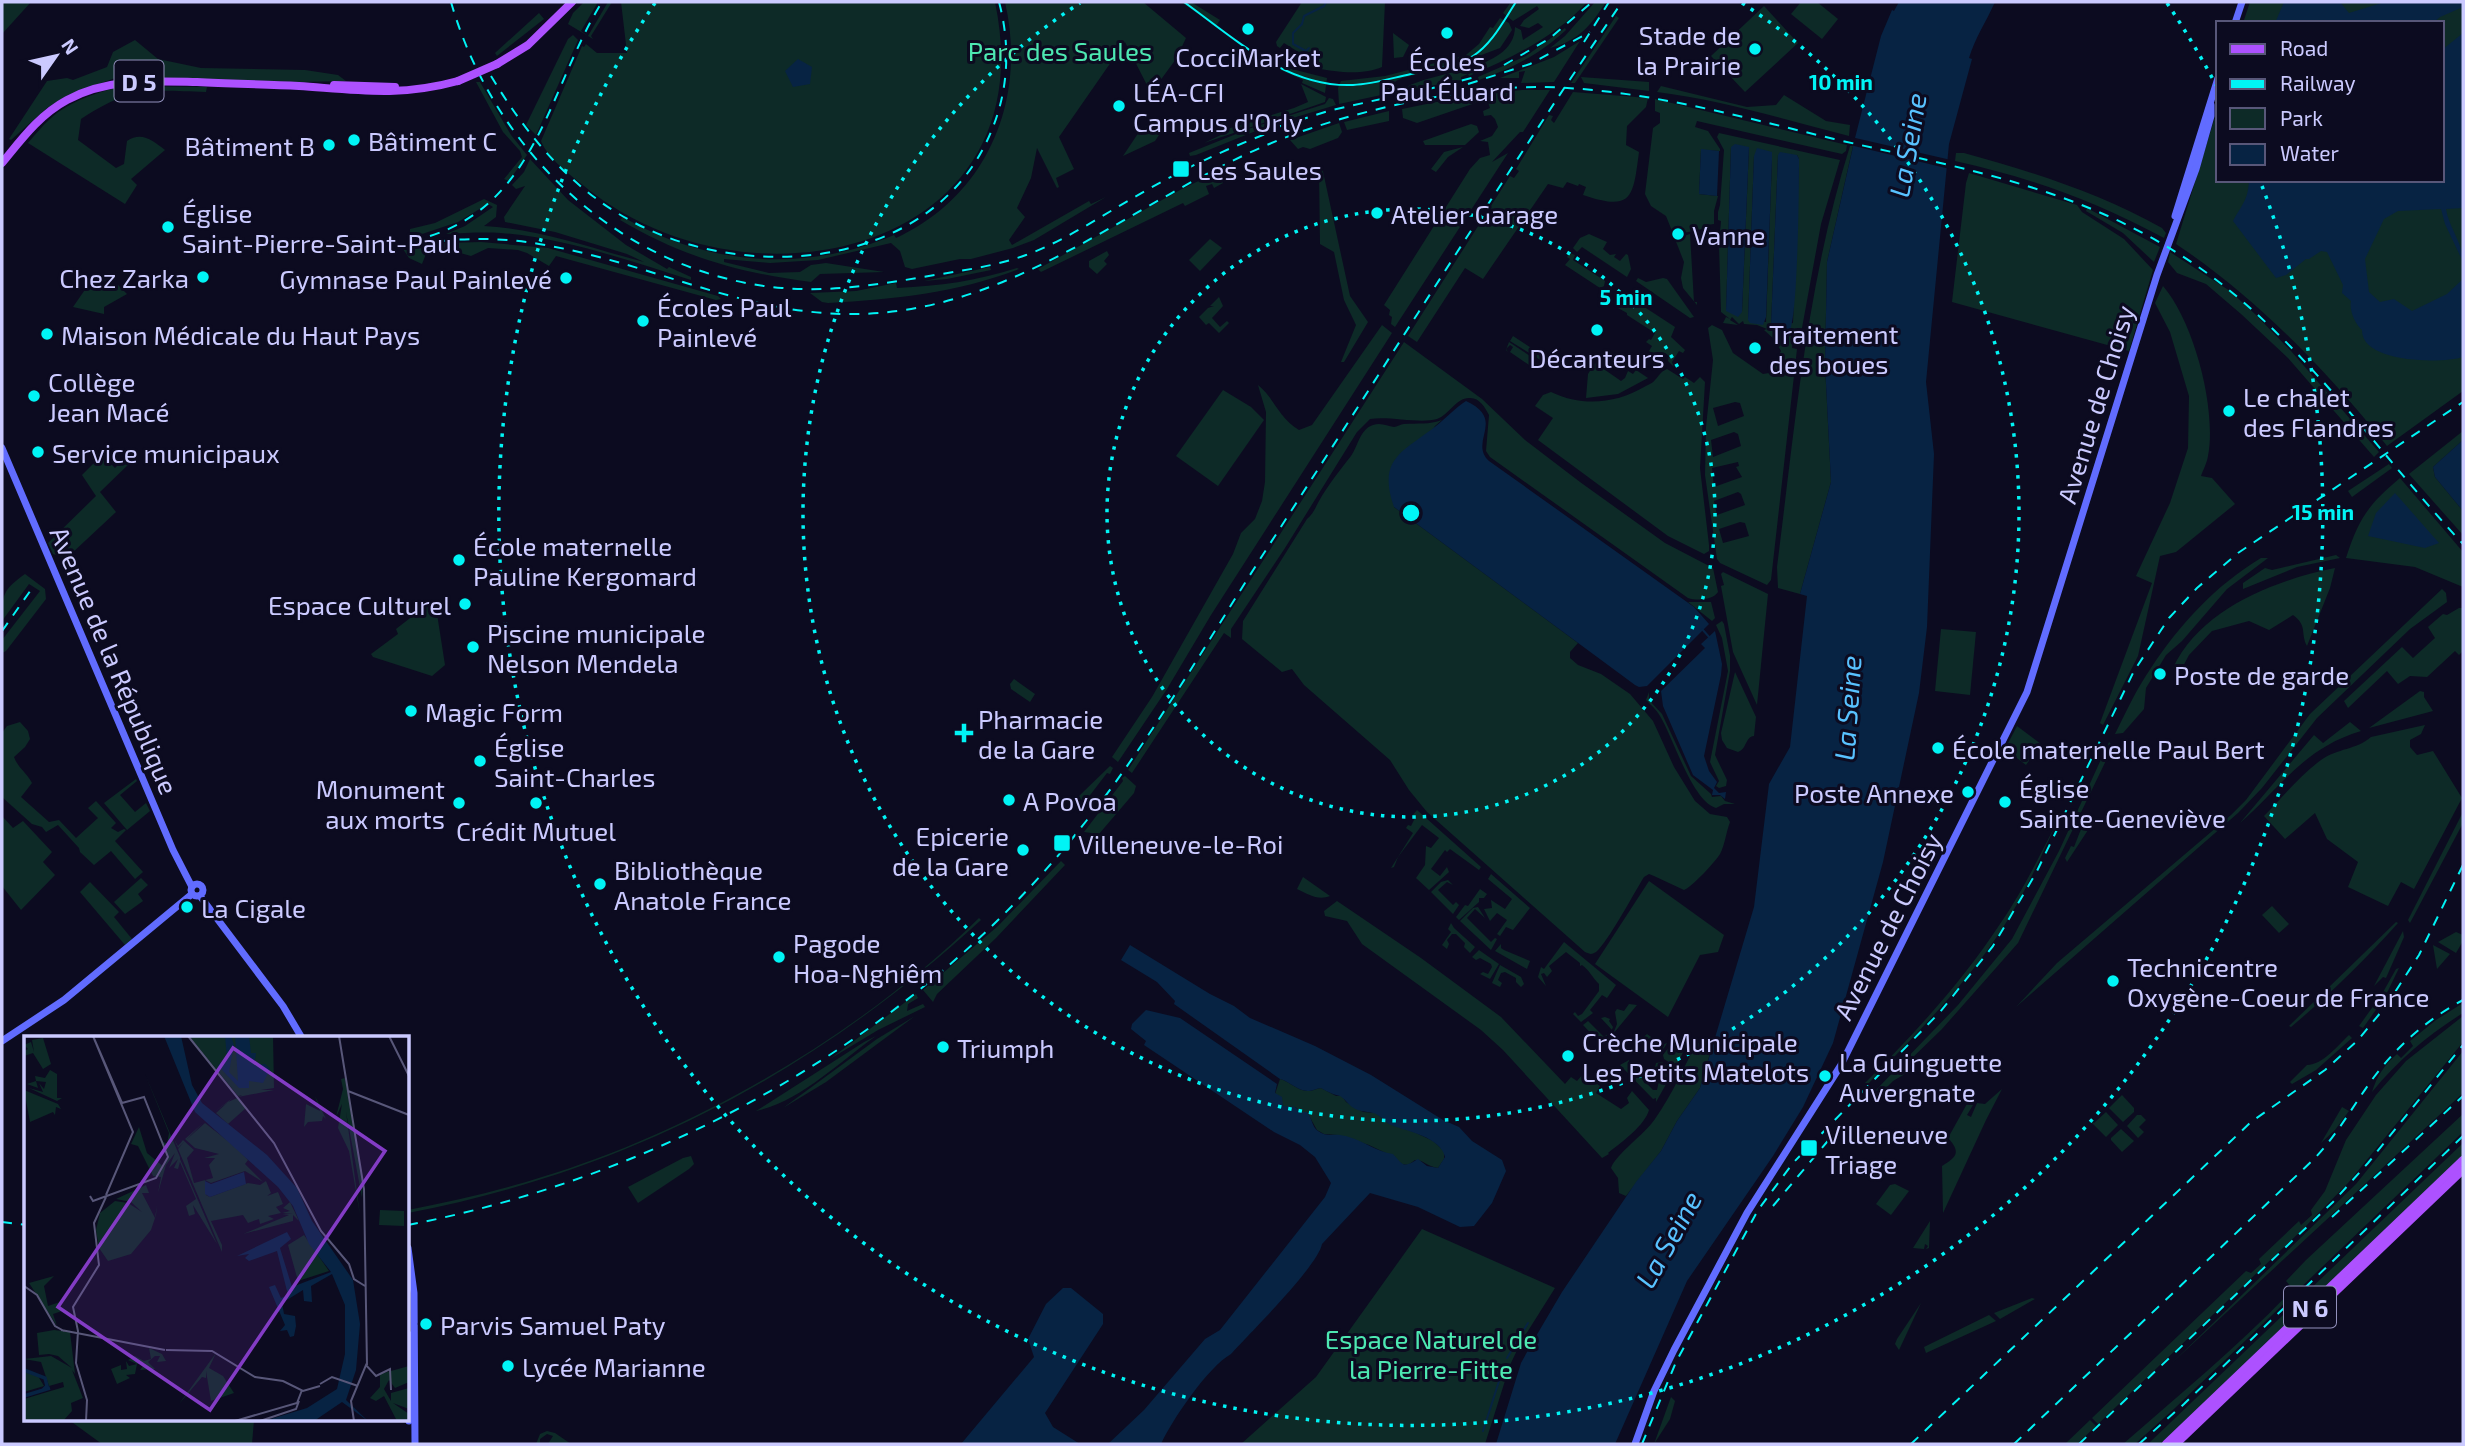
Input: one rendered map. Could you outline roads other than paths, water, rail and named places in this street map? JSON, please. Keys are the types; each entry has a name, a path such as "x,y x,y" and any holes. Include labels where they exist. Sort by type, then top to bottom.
{"main road":[{"name":"D 5","path":"4,160 43,117 68,100 101,86 126,81 422,88 458,81 497,64 528,45 572,2"},
{"path":"2236,21 2242,2"},
{"name":"Avenue de Choisy","path":"1634,1444 1654,1391 1674,1350 1747,1213 1841,1065 2027,692 2169,240 2196,169 2211,116 2216,86"},
{"name":"Avenue de la République","path":"2,448 173,850 195,892 283,1006 301,1036"},
{"path":"2,1041 88,982 195,892"},
{"name":"N 6","path":"2166,1444 2463,1160"},
{"name":"N 6","path":"2176,1444 2463,1170"},
{"path":"410,1263 414,1293 412,1444"},
{"path":"410,1305 412,1444"}],"water":[{"name":"La Seine","path":"1899,2 1995,2 1969,58 1972,59 1949,144 1926,382 1934,454 1927,627 1919,693 1883,862 1833,1043 1803,1107 1773,1156 1687,1281 1615,1444 1496,1444 1521,1363 1532,1343 1562,1292 1636,1182 1661,1151 1677,1121 1700,1088 1754,907 1769,784 1790,747 1807,596 1800,594 1831,482 1825,364 1827,262 1881,36 1892,10 1894,11"},
{"path":"2284,2 2340,2 2349,13 2385,2 2463,2 2463,7 2435,21 2276,21"},
{"path":"2463,33 2463,208 2446,209 2461,248 2463,262 2441,209 2398,211 2384,219 2365,259 2369,292 2380,302 2394,299 2412,311 2447,294 2463,279 2463,357 2421,360 2388,355 2374,349 2365,341 2362,330 2353,317 2351,301 2342,293 2343,285 2327,252 2321,251 2286,275 2276,278 2233,221 2246,198 2249,182 2444,182 2444,48"},
{"path":"798,59 812,67 810,84 793,87 785,71"},
{"path":"1735,144 1749,147 1742,312 1738,317 1726,311 1731,147"},
{"path":"1757,148 1772,152 1766,317 1763,325 1750,323 1748,320 1754,156"},
{"path":"1701,149 1719,151 1717,196 1699,194"},
{"path":"1780,152 1797,155 1799,159 1796,279 1789,332 1772,329 1771,326"},
{"path":"1466,401 1478,408 1484,416 1486,423 1482,446 1489,461 1694,607 1709,624 1647,686 1635,685 1394,507 1389,477 1396,458"},
{"path":"2463,440 2463,511 2435,477 2433,467"},
{"path":"2395,493 2439,543 2425,548 2368,536 2376,513"},
{"path":"1715,631 1722,664 1704,756 1709,771 1717,782 1714,788 1719,793 1726,792 1725,799 1720,795 1712,795 1713,790 1693,775 1663,706 1661,691 1705,648 1701,644"},
{"path":"1130,945 1250,1018 1315,1046 1371,1075 1443,1120 1459,1127 1472,1141 1502,1160 1506,1171 1492,1203 1474,1226 1460,1227 1418,1207 1370,1193 1322,1244 1309,1268 1282,1300 1202,1382 1182,1408 1161,1444 1108,1444 1144,1410 1205,1339 1220,1330 1325,1197 1331,1183 1315,1157 1300,1145 1274,1132 1144,1045 1146,1041 1131,1029 1132,1024 1146,1010 1180,1018 1277,1084 1275,1093 1282,1097 1283,1106 1307,1112 1314,1127 1321,1133 1353,1139 1393,1154 1404,1164 1418,1159 1427,1166 1438,1168 1445,1157 1437,1144 1414,1132 1391,1125 1375,1114 1355,1109 1340,1096 1321,1088 1305,1091 1280,1079 1174,1004 1175,1001 1157,982 1121,960"},
{"path":"1063,1288 1071,1288 1103,1314 1103,1324 1045,1413 1053,1427 1080,1444 961,1444 1034,1357 1028,1339 1046,1304"}],"waterway":[{"path":"1309,48 1306,51 1293,44 1293,33 1302,24 1304,16 1324,6 1326,2"},
{"path":"1702,629 1710,638"},
{"path":"1507,1358 1528,1323"},
{"path":"1483,1431 1501,1375"}],"tram line":[{"path":"1184,2 1242,45 1284,70 1329,84 1353,85 1466,60 1486,45 1516,2"}],"railway":[{"path":"451,2 471,57 498,108 532,155 573,196 618,231 669,258 724,278 782,288 818,289 870,285 1014,259 1067,236 1183,170 1271,132"},
{"path":"430,236 466,220 495,197 518,169 537,138 602,2"},
{"path":"491,76 521,122 575,182 596,199 643,227 690,245 740,255 792,257 843,250 890,234 933,208 968,173 993,127 1005,80 1005,33 999,2"},
{"path":"1504,65 1549,39 1592,2"},
{"path":"1584,42 1609,2"},
{"path":"410,1225 506,1202 601,1170 694,1131 784,1083 869,1028 948,966 1021,896 1087,820 1137,751 1490,201 1622,2"},
{"path":"1468,84 1530,64 1590,32"},
{"path":"1425,90 1475,77"},
{"path":"403,247 471,239 522,241 586,254 763,304 808,312 855,314 905,310 959,298 1011,279 1257,149 1336,121 1394,105 1486,90 1543,87 1653,98 1985,174 2079,204 2125,224 2170,249 2215,279 2283,339 2345,406 2463,544"},
{"path":"1262,132 1328,111 1390,97"},
{"path":"1642,1444 1676,1362 1758,1210 1793,1163 1940,1012 1993,946 2036,873 2134,671 2169,618 2197,588 2238,553 2463,402"},
{"path":"2,631 33,587"},
{"path":"1911,1444 2251,1122 2325,1070 2358,1040 2386,1006 2419,955 2463,865"},
{"path":"2014,1444 2314,1159 2383,1065 2403,1044 2426,1024 2463,1000"},
{"path":"2079,1444 2333,1202 2463,1045"},
{"path":"2332,1217 2463,1096"},
{"path":"1773,1206 1832,1136"},
{"path":"2139,1444 2463,1136"},
{"path":"2,1222 24,1225"}],"place":[{"name":"CocciMarket","path":"1248,29"},
{"name":"Écoles Paul Éluard","path":"1447,33"},
{"name":"Stade de la Prairie","path":"1755,49"},
{"name":"LÉA-CFI Campus d'Orly","path":"1119,106"},
{"name":"Bâtiment C","path":"354,140"},
{"name":"Bâtiment B","path":"329,145"},
{"name":"Les Saules","path":"1181,169"},
{"name":"Atelier Garage","path":"1377,213"},
{"name":"Église Saint-Pierre-Saint-Paul","path":"168,227"},
{"name":"Vanne","path":"1678,234"},
{"name":"Chez Zarka","path":"203,277"},
{"name":"Gymnase Paul Painlevé","path":"566,278"},
{"name":"Écoles Paul Painlevé","path":"643,321"},
{"name":"Décanteurs","path":"1597,330"},
{"name":"Maison Médicale du Haut Pays","path":"47,334"},
{"name":"Traitement des boues","path":"1755,348"},
{"name":"Collège Jean Macé","path":"34,396"},
{"name":"Le chalet des Flandres","path":"2229,411"},
{"name":"Service municipaux","path":"38,452"},
{"name":"École maternelle Pauline Kergomard","path":"459,560"},
{"name":"Espace Culturel","path":"465,604"},
{"name":"Piscine municipale Nelson Mendela","path":"473,647"},
{"name":"Poste de garde","path":"2160,674"},
{"name":"Magic Form","path":"411,711"},
{"name":"Pharmacie de la Gare","path":"964,733"},
{"name":"École maternelle Paul Bert","path":"1938,748"},
{"name":"Église Saint-Charles","path":"480,761"},
{"name":"Poste Annexe","path":"1968,792"},
{"name":"A Povoa","path":"1009,800"},
{"name":"Église Sainte-Geneviève","path":"2005,802"},
{"name":"Monument aux morts","path":"459,803"},
{"name":"Crédit Mutuel","path":"536,803"},
{"name":"Villeneuve-le-Roi","path":"1062,843"},
{"name":"Epicerie de la Gare","path":"1023,850"},
{"name":"Bibliothèque Anatole France","path":"600,884"},
{"name":"La Cigale","path":"187,907"},
{"name":"Pagode Hoa-Nghiêm","path":"779,957"},
{"name":"Technicentre Oxygène-Coeur de France","path":"2113,981"},
{"name":"Triumph","path":"943,1047"},
{"name":"Crèche Municipale Les Petits Matelots","path":"1568,1056"},
{"name":"La Guinguette Auvergnate","path":"1825,1076"},
{"name":"Villeneuve Triage","path":"1809,1148"},
{"name":"Parvis Samuel Paty","path":"426,1324"},
{"name":"Lycée Marianne","path":"508,1366"}],"park label":[{"name":"Parc des Saules","path":"1060,50"},
{"name":"Espace Naturel de la Pierre-Fitte","path":"1431,1353"}]}
